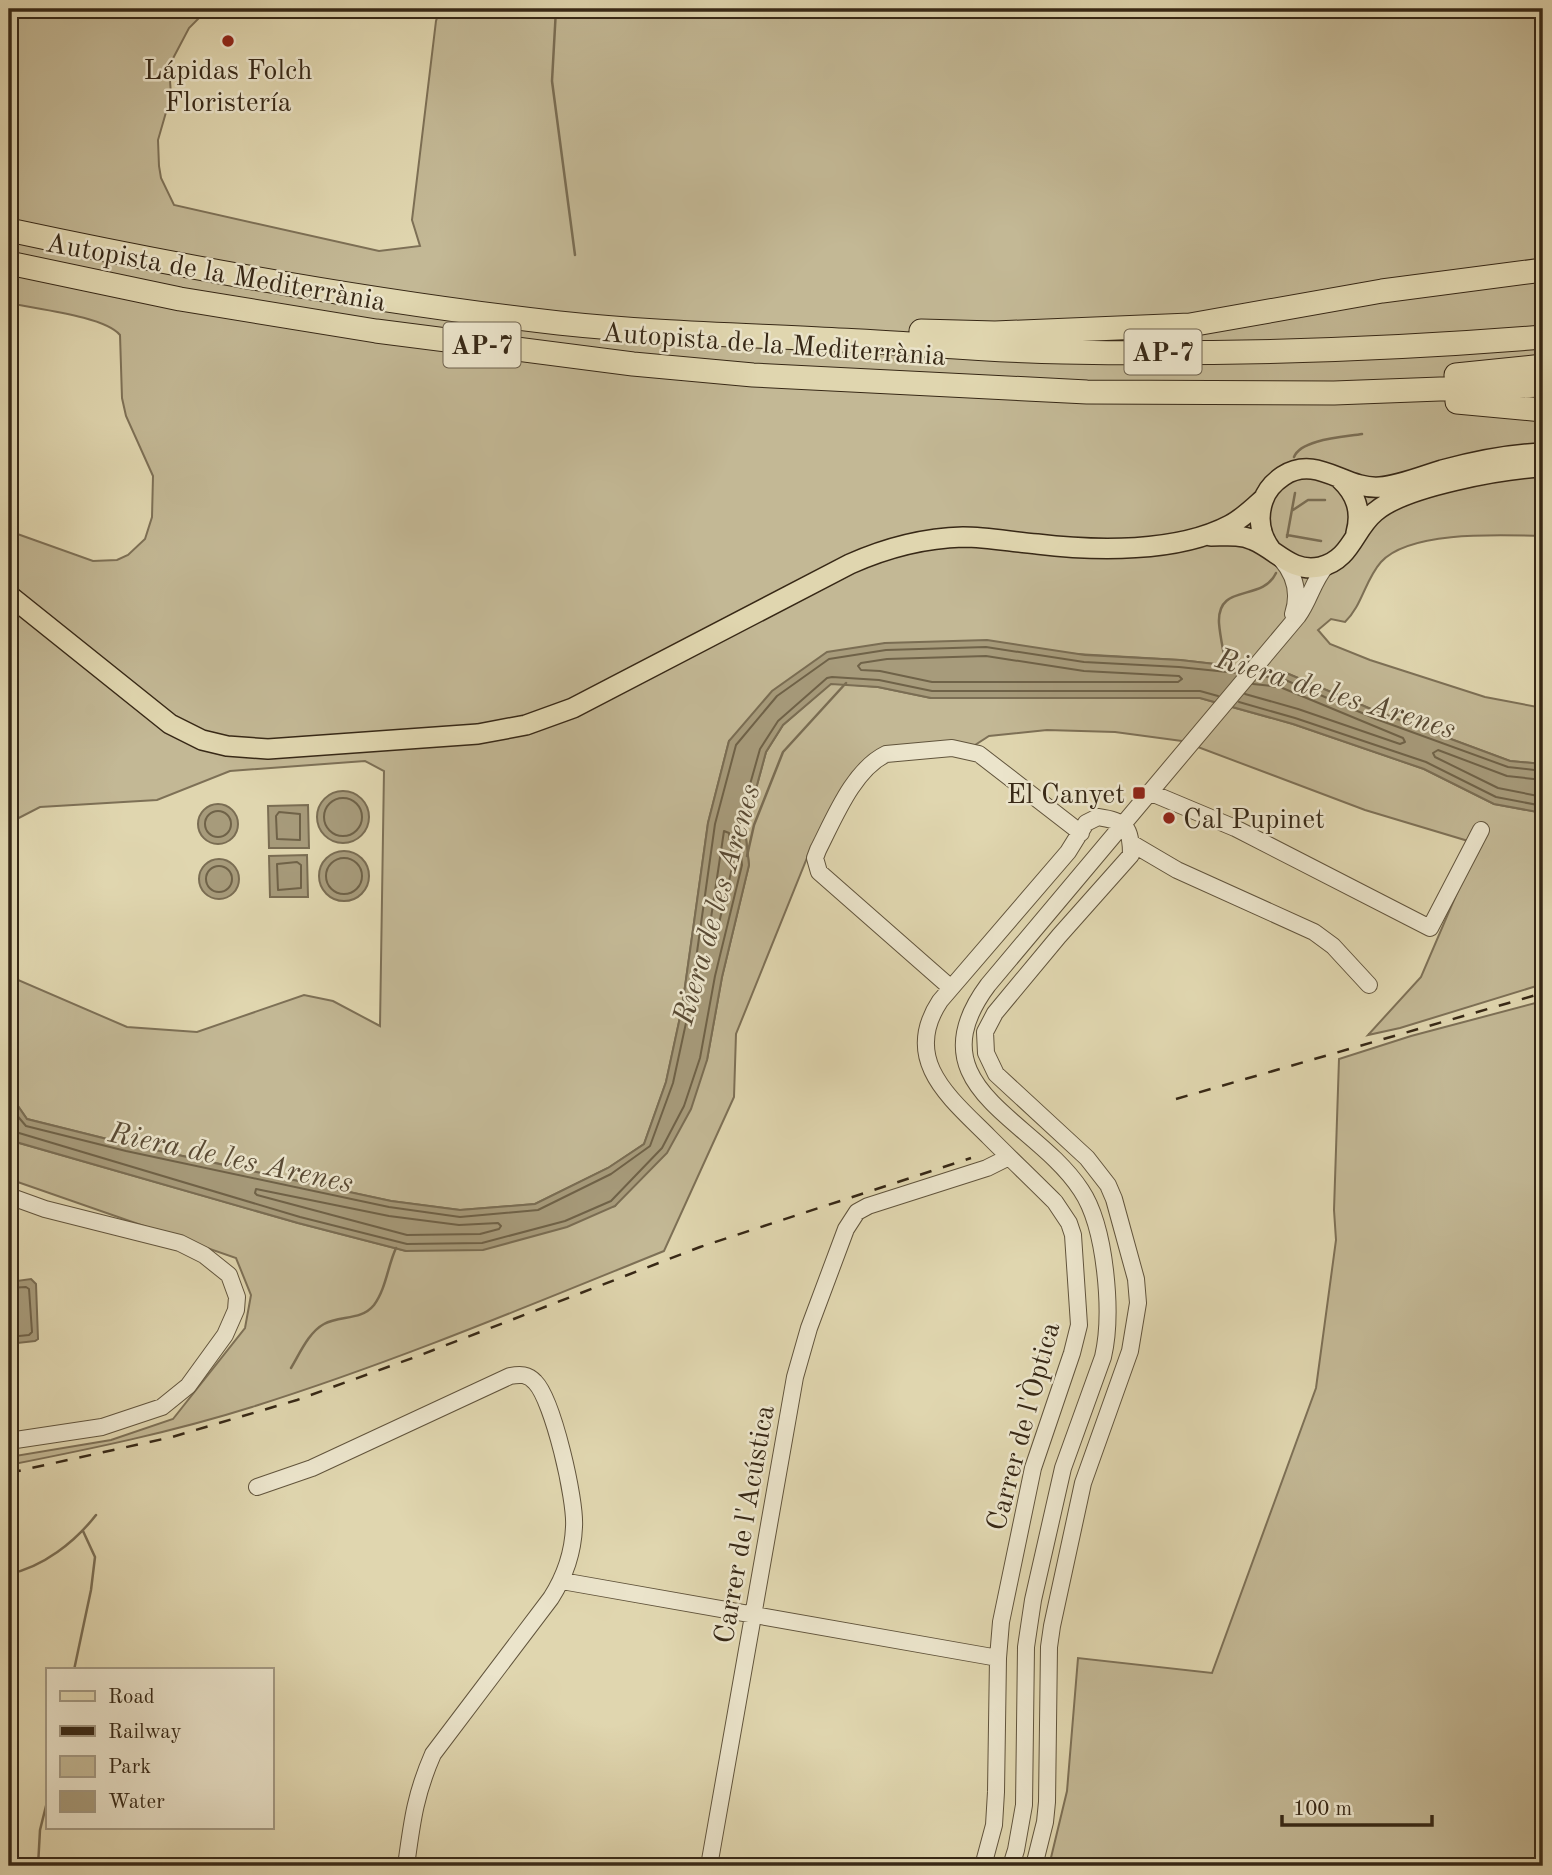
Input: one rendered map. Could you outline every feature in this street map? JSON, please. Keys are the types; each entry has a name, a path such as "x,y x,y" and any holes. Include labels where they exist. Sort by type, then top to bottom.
{"highway":[{"name":"Autopista de la Mediterrània","path":"9,230 225,274 438,307 562,323 729,336 1062,352 1297,351 1543,337"},
{"name":"Autopista de la Mediterrània","path":"9,263 180,299 302,320 633,364 753,374 1060,391 1294,392 1543,385"},
{"path":"838,340 888,330 995,333 1190,325 1382,291 1543,271"},
{"path":"1294,392 1329,382 1436,377 1543,366"},
{"path":"1294,392 1332,403 1433,400 1543,410"}],"main road":[{"path":"9,595 170,724 189,735 240,748 268,749 478,734 549,718 573,708 850,564 909,543 966,537 1072,548 1112,550 1145,547 1204,536 1232,524 1264,499 1280,478 1299,469 1319,469 1363,486 1380,487 1490,459 1543,453"},
{"path":"1204,536 1247,538 1296,566 1306,568 1327,565 1343,555 1373,513 1396,499 1473,477 1543,467"},
{"path":"1338,477 1353,493 1358,508 1359,524 1354,541"},
{"path":"1264,499 1261,526 1265,541 1276,555"}],"street":[{"path":"1276,555 1292,574 1297,595 1286,630"},
{"path":"1011,1866 1024,1805 1026,1647 1033,1600 1063,1468 1103,1357 1107,1303 1099,1233 1089,1202 1069,1173 973,1080 965,1063 962,1043 965,1026 979,997 1089,848 1123,824 1303,610 1315,581 1327,565"},
{"path":"951,988 819,872 816,858 818,850 852,786 878,758 886,754 952,748 972,752 990,760 1089,848 1116,866 1128,854 1151,856 1314,932 1333,946 1369,985"},
{"path":"1149,792 1235,828 1430,928 1481,830"},
{"path":"1034,1866 1047,1802 1049,1647 1052,1626 1083,1483 1130,1351 1136,1318 1137,1290 1133,1265 1108,1185 1087,1158 996,1074 986,1053 985,1032 995,1013 1097,893 1128,854 1128,830 1117,820 1098,817 1086,823 1089,848 1104,880 1097,893"},
{"name":"Carrer de l'Òptica","path":"983,1866 994,1825 1001,1622 1033,1468 1076,1340 1079,1310 1075,1247 1069,1223 1055,1202 948,1096 931,1071 926,1048 928,1023 932,1013 951,988 1068,852 1089,848"},
{"name":"Carrer de l'Acústica","path":"709,1866 801,1353 850,1220 868,1206 961,1177 1009,1157"},
{"path":"9,1196 45,1209 180,1243 204,1255 229,1275 237,1297 236,1310 225,1335 188,1386 162,1407 102,1427 9,1441"},
{"path":"257,1487 312,1468 510,1376 528,1376 543,1393 571,1487 574,1526 569,1561 562,1581 551,1598 433,1754 414,1805 406,1866"},
{"path":"562,1581 998,1658"}],"green space":[{"path":"9,9 208,9 189,28 169,66 171,95 158,140 161,178 174,205 379,251 420,246 412,220 436,21 440,9 1543,9 1543,536 1458,537 1413,544 1381,562 1356,608 1345,622 1331,619 1318,630 1330,644 1370,660 1485,697 1543,708 1543,764 1510,761 1378,712 1284,672 1180,660 885,643 729,741 708,823 682,1008 666,1082 644,1144 608,1168 535,1204 460,1210 391,1201 127,1144 27,1119 9,1093 9,976 127,1027 197,1032 304,995 333,1001 380,1026 384,771 365,761 230,771 157,800 40,807 9,823 9,531 93,561 117,560 128,555 145,539 152,517 153,476 126,416 122,398 120,335 112,328 85,318 9,303"},
{"path":"831,683 878,687 931,698 1200,698 1293,724 1424,769 1494,804 1543,813 1543,984 1400,1028 1368,1035 1421,977 1478,844 1365,810 1182,741 1115,732 1047,730 989,736 975,745 882,748 809,853 736,1034 734,1097 664,1251 460,1333 304,1390 162,1432 9,1465 9,1457 111,1440 173,1419 245,1328 251,1295 236,1258 9,1179 9,1135 16,1142 298,1223 406,1251 615,1206 707,1060 722,977 749,865 745,829 766,752 783,725"},
{"path":"1543,1001 1543,1866 1049,1866 1067,1791 1078,1658 1212,1673 1316,1388 1336,1240 1334,1210 1339,1059 1411,1036"}],"water":[{"path":"987,640 1085,655 1180,660 1284,672 1378,712 1510,761 1543,764 1543,813 1494,804 1424,769 1293,724 1200,698 931,698 878,687 831,684 783,725 766,752 745,829 749,865 722,977 707,1060 691,1109 667,1153 615,1206 567,1227 483,1250 406,1251 298,1223 16,1142 9,1135 9,1093 27,1119 127,1144 391,1201 460,1210 535,1204 608,1168 644,1144 666,1082 682,1008 708,823 729,741 772,691 827,652 885,643"},
{"path":"343,791 353,793 361,799 367,807 367,827 361,835 353,841 343,843 333,841 325,835 319,827 317,817 319,807 325,799 333,793"},
{"path":"218,804 226,805 232,810 237,816 237,832 232,838 226,843 218,844 210,843 204,838 199,832 198,824 199,816 204,810 210,805"},
{"path":"308,805 309,848 269,848 268,806"},
{"path":"344,851 362,858 369,876 362,894 344,901 326,894 319,876 326,858"},
{"path":"307,855 308,897 270,897 269,856"},
{"path":"219,859 227,860 233,865 238,871 238,887 233,893 227,898 219,899 211,898 205,893 200,887 199,879 200,871 205,865 211,860"},
{"path":"31,1279 36,1284 38,1339 9,1344 9,1282"}],"waterway":[{"path":"556,9 552,81 575,255"},
{"path":"1294,457 1305,446 1362,434"},
{"path":"1287,537 1295,493"},
{"path":"1293,510 1308,500 1325,500"},
{"path":"1287,535 1321,541"},
{"path":"1226,667 1219,623 1220,610 1232,597 1261,588 1276,573"},
{"name":"Riera de les Arenes","path":"747,856 754,825 783,752 846,683"},
{"path":"291,1368 305,1343 324,1324 357,1316 374,1305 396,1248"},
{"path":"9,1574 34,1566 57,1552 78,1535 96,1515"},
{"path":"74,1668 95,1557 83,1531"},
{"path":"38,1866 40,1830 46,1806"}],"railway":[{"path":"1176,1099 1543,993"},
{"path":"9,1473 172,1437 297,1400 700,1247 971,1158"}],"place":[{"name":"Lápidas Folch Floristería","path":"228,41"},
{"name":"El Canyet","path":"1139,793"},
{"name":"Cal Pupinet","path":"1169,818"}]}
